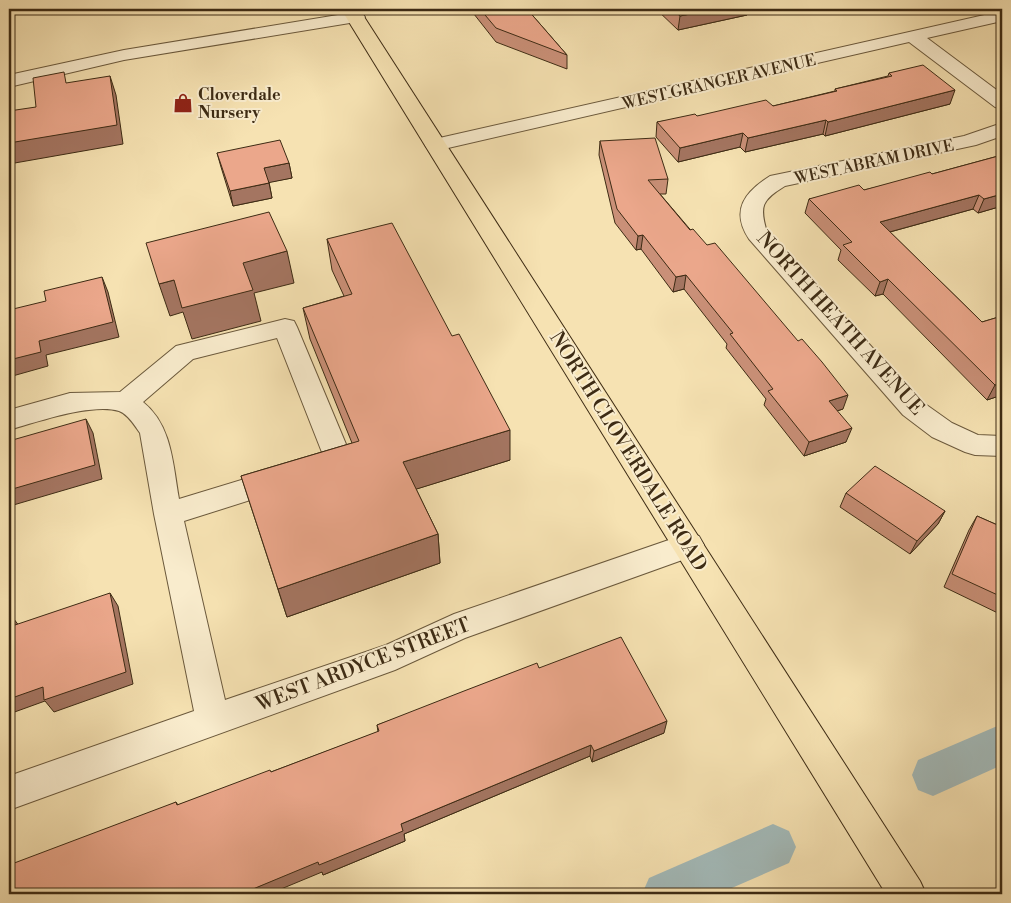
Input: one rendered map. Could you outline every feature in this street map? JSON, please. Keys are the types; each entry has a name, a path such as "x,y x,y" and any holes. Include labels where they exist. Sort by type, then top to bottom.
{"main road":[{"name":"NORTH CLOVERDALE ROAD","path":"353,13 907,894"}],"street":[{"path":"9,81 124,55 353,13"},
{"name":"WEST GRANGER AVENUE","path":"435,145 1002,16"},
{"path":"912,36 1002,103"},
{"name":"WEST ABRAM DRIVE","path":"751,203 761,191 778,181 969,141 1002,129"},
{"name":"NORTH HEATH AVENUE","path":"751,203 751,218 757,234 912,408 942,430 975,445 1002,446"},
{"path":"126,402 185,352 285,327 339,461 168,514"},
{"path":"9,420 70,403 98,401 126,402 143,416 153,433 168,514 213,721"},
{"name":"WEST ARDYCE STREET","path":"9,793 395,656 454,628 688,545"}],"building":[{"path":"480,9 527,9 567,55 496,28"},
{"path":"672,9 716,9 680,16"},
{"path":"923,65 955,90 828,122 826,120 748,138 743,133 680,148 657,122 695,114 697,116 766,100 773,106 892,76 889,73"},
{"path":"64,72 66,83 110,76 117,125 9,143 9,111 36,107 33,78"},
{"path":"655,138 668,179 648,180 690,230 693,229 707,245 715,243 798,341 802,339 822,362 848,395 829,401 852,428 809,442 768,391 773,389 730,334 733,333 686,275 676,277 643,235 638,236 617,209 600,141"},
{"path":"280,140 289,163 264,168 269,183 230,191 217,153"},
{"path":"1002,155 1002,194 984,199 979,195 880,222 982,322 1002,316 1002,383 995,385 888,279 880,282 843,245 852,242 809,199 859,185 864,190"},
{"path":"269,212 287,251 243,263 253,290 182,308 174,280 159,284 146,243"},
{"path":"392,223 452,336 459,334 510,430 403,462 438,534 278,589 241,476 359,441 303,308 352,294 327,239"},
{"path":"102,277 113,322 39,341 41,352 9,360 9,310 46,301 44,291"},
{"path":"86,419 95,465 9,490 9,441"},
{"path":"875,466 945,511 917,541 846,493"},
{"path":"977,516 1002,527 1002,597 952,574"},
{"path":"110,593 126,672 44,700 43,687 9,699 9,615 12,626"},
{"path":"621,637 667,721 594,751 591,745 401,824 403,831 319,865 318,862 241,894 9,894 9,865 176,802 177,805 379,731 377,725 537,663 539,668"}],"waterway":[{"path":"933,775 1002,744"},
{"path":"665,894 773,847"}],"place":[{"name":"Cloverdale Nursery","path":"183,103"}]}
